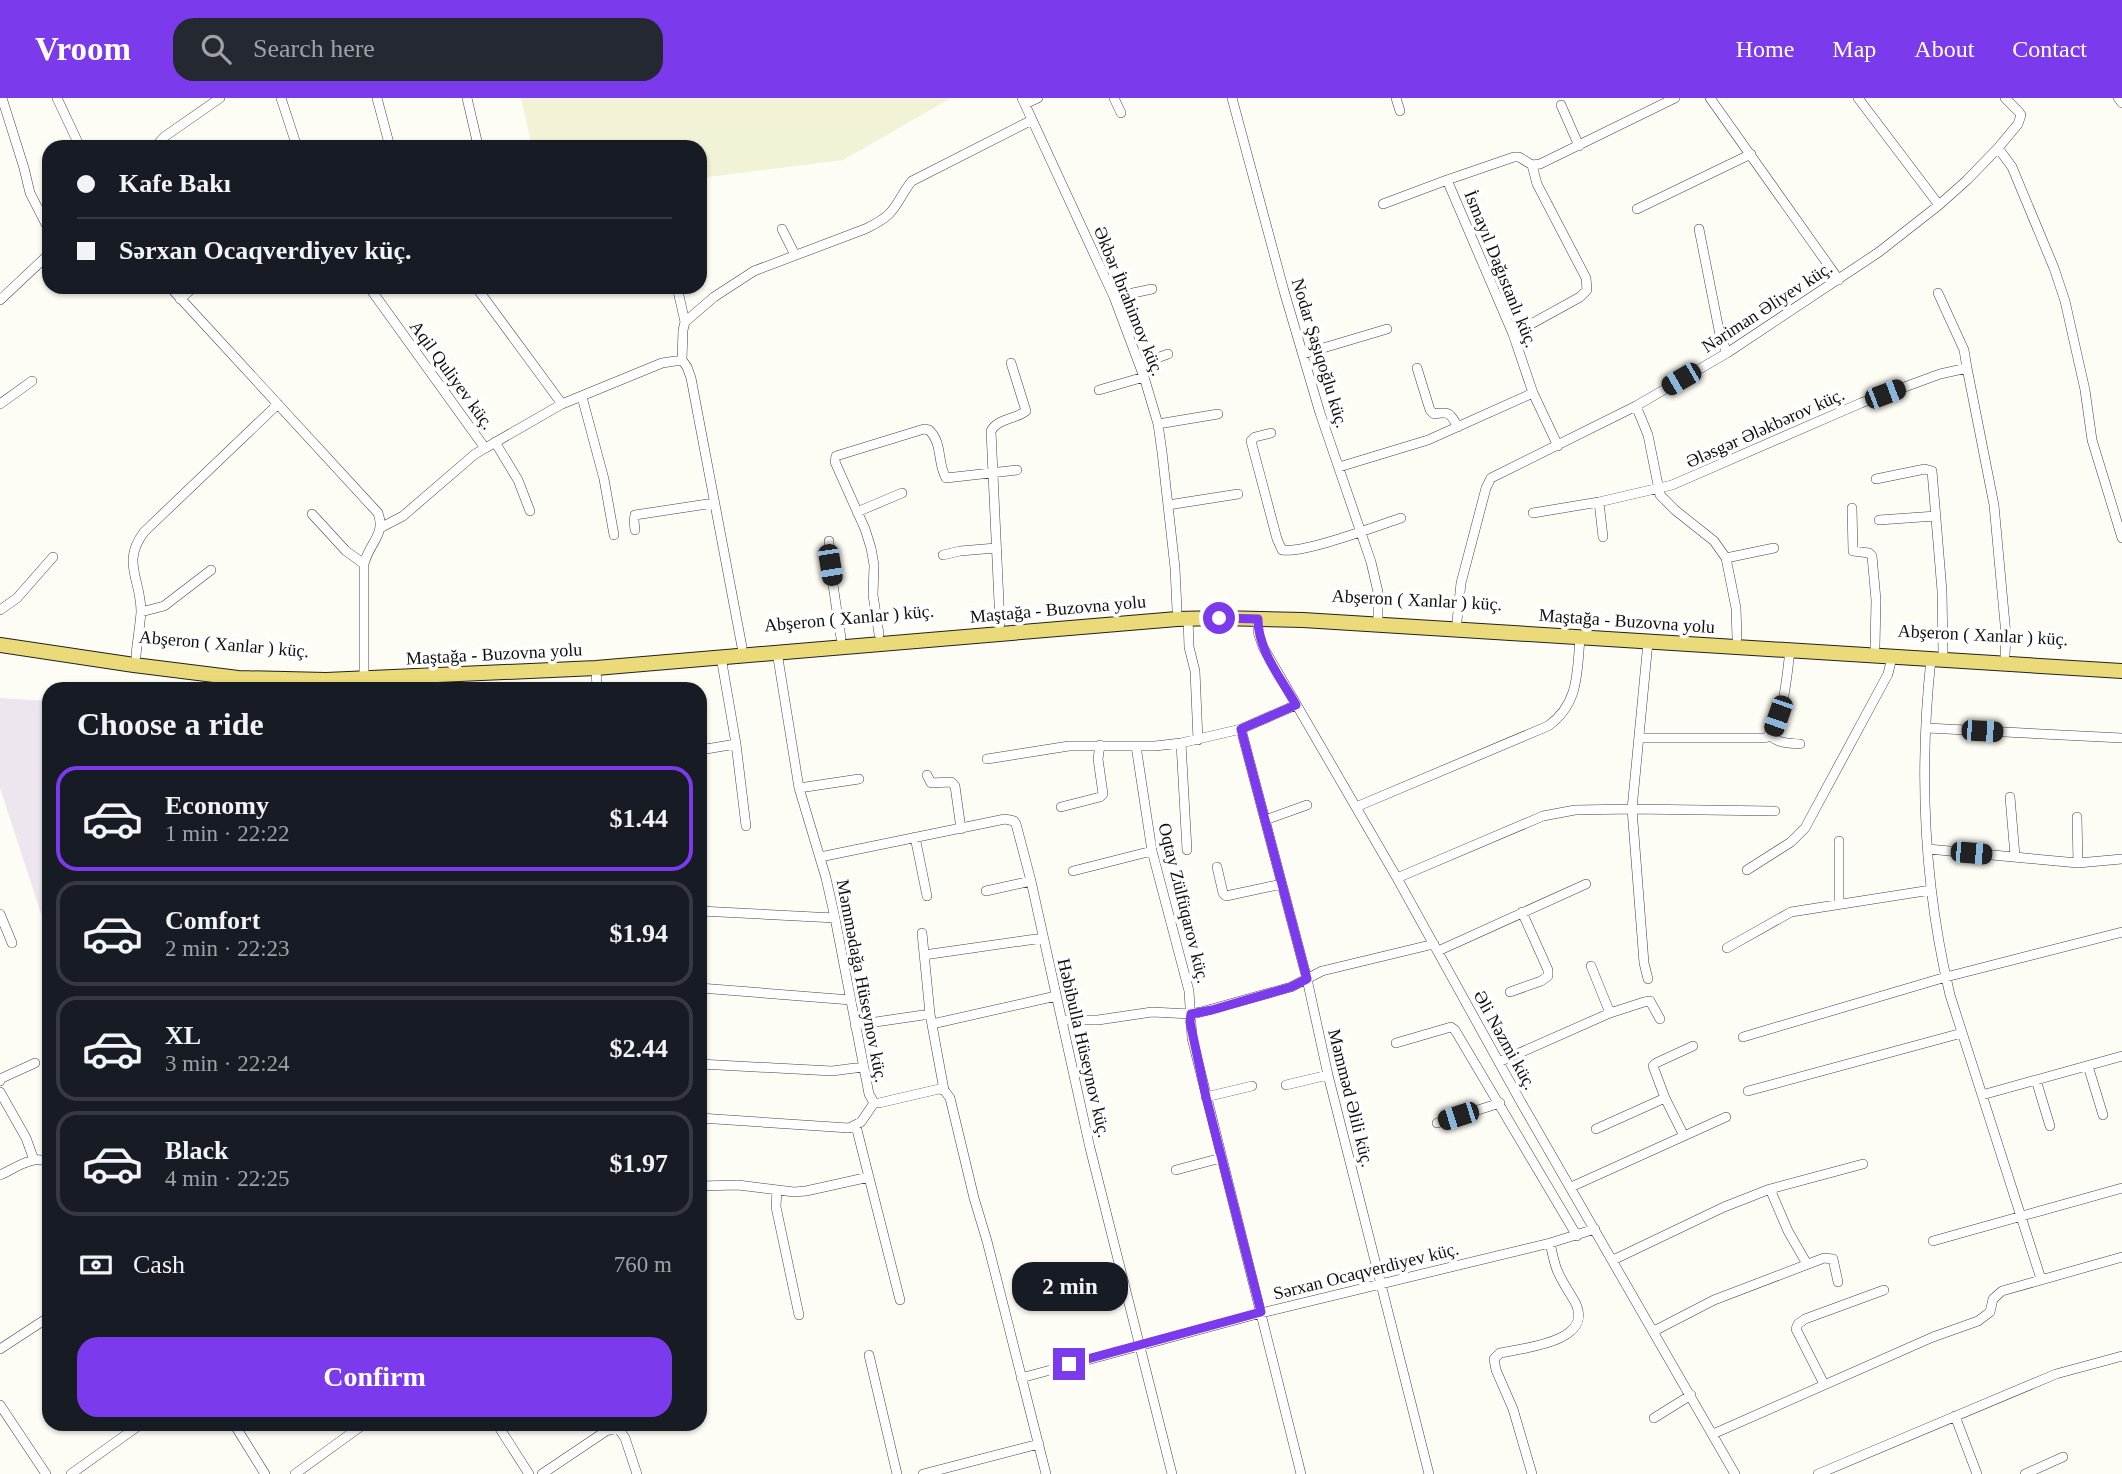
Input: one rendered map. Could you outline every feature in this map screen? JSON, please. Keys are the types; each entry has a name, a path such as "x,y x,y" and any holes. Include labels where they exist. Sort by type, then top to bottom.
{"main road":[{"name":"Abşeron ( Xanlar ) küç.","path":"0,636 326,680 364,671 594,659 1000,624 1182,614"},
{"name":"Maştağa - Buzovna yolu","path":"0,645 238,678 326,680 596,668 1182,614 1258,615 1892,657 1937,655 2122,671"},
{"name":"Abşeron ( Xanlar ) küç.","path":"1258,615 1457,621 1875,647 1937,655 2005,655 2122,662"}],"street":[{"path":"2,98 30,193 42,216"},
{"path":"57,98 77,140"},
{"path":"161,140 220,98"},
{"path":"281,98 295,140"},
{"path":"377,98 388,140"},
{"path":"467,98 477,140"},
{"path":"1023,101 1038,98"},
{"path":"1114,98 1121,113"},
{"name":"Nodar Şaşıqoğlu küç.","path":"1232,98 1320,413 1375,575 1378,617"},
{"path":"1396,98 1400,111"},
{"name":"İsmayıl Dağıstanlı küç.","path":"1558,446 1447,180 1514,157 1524,159 1532,165 1540,164 1675,98"},
{"path":"1710,98 1839,280"},
{"path":"1858,98 1939,205"},
{"name":"Nəriman Əliyev küç.","path":"1457,621 1461,583 1488,482 1496,474 1636,406 1727,353 1879,252 1939,205 1998,148 2020,119 2019,112 2005,98"},
{"path":"2118,98 2122,103"},
{"name":"Əkbər İbrahimov küç.","path":"1023,101 1114,297 1140,364 1157,424 1182,614 1195,671 1198,740"},
{"path":"1561,105 1579,146"},
{"path":"685,322 739,279 880,221 890,213 912,181 1032,120"},
{"path":"1998,148 2012,167 2061,290 2085,390 2092,440 2122,538"},
{"path":"1637,209 1751,154"},
{"path":"1513,334 1580,297 1587,289 1586,278 1537,184 1532,165"},
{"path":"1383,204 1447,180"},
{"path":"782,229 795,255"},
{"path":"1699,229 1720,335 1727,353"},
{"path":"0,300 42,261"},
{"path":"1114,297 1152,289"},
{"path":"1938,293 1964,350 1994,506 2006,635 2005,655"},
{"path":"176,294 378,513 382,527 364,564 364,671"},
{"path":"180,299 186,294"},
{"name":"Aqil Quliyev küç.","path":"374,294 485,448"},
{"path":"481,294 562,404"},
{"path":"679,294 685,322 682,360 691,378 741,647"},
{"path":"1303,354 1387,330"},
{"path":"1140,364 1168,354"},
{"path":"382,527 403,516 463,463 562,404 662,363 682,360"},
{"path":"1000,624 991,431 993,426 1026,411 1011,363"},
{"path":"1417,368 1430,410 1434,414 1446,411 1450,413 1458,427"},
{"name":"Ələsgər Ələkbərov küç.","path":"1533,513 1599,502 1683,481 1861,403 1940,374 1967,368"},
{"path":"1099,390 1144,377"},
{"path":"0,404 32,381"},
{"path":"1339,467 1428,440 1534,393"},
{"path":"582,397 604,479 614,535"},
{"path":"136,656 141,612 132,564 135,544 144,532 278,404"},
{"path":"1636,406 1648,435 1657,489 1675,510 1714,541 1726,558 1736,608 1737,638"},
{"path":"1157,424 1218,414"},
{"path":"879,634 873,594 873,556 865,529 835,462 836,456 924,429 929,430 937,440 946,478 1017,470"},
{"path":"1271,433 1255,437 1251,441 1282,550 1295,550 1401,518"},
{"path":"495,442 518,480 530,511"},
{"path":"1876,479 1929,469 1932,471 1942,591 1927,728 1925,788 1931,890 1945,977 2041,1279"},
{"path":"857,512 902,493"},
{"path":"1168,505 1238,494"},
{"path":"1599,502 1603,537"},
{"path":"635,530 635,515 714,503"},
{"path":"1852,508 1853,551 1869,552 1872,556 1876,600 1875,647"},
{"path":"312,514 346,551 364,564"},
{"path":"1879,520 1936,516"},
{"path":"829,541 841,638"},
{"path":"943,555 996,548"},
{"path":"1726,558 1774,548"},
{"path":"0,610 17,598 53,557"},
{"path":"141,612 164,606 211,570"},
{"name":"Əli Nəzmi küç.","path":"1258,615 1258,632 1263,648 1397,878 1735,1474"},
{"path":"1356,807 1557,720 1573,698 1580,638"},
{"path":"1647,642 1632,809 1644,963 1648,979"},
{"path":"1639,738 1759,739 1770,735 1782,703 1790,651"},
{"name":"Məmmədağa Hüseynov küç.","path":"777,652 799,789 835,918 869,1094 874,1103 931,1090 944,1090"},
{"path":"721,657 736,744 746,826"},
{"path":"1747,870 1791,842 1805,828 1888,674 1892,657"},
{"path":"596,668 597,682"},
{"path":"987,759 1069,746 1181,743 1241,729 1296,705"},
{"path":"1927,728 2122,738"},
{"name":"Məmməd Əlili küç.","path":"1241,729 1307,979 1328,1075 1429,1474"},
{"path":"1770,735 1780,742 1800,744"},
{"path":"1181,743 1187,850"},
{"path":"707,749 736,744"},
{"path":"1061,807 1103,794 1098,759 1100,745"},
{"name":"Oqtay Zülfüqarov küç.","path":"1136,746 1152,851 1189,991 1190,1029 1301,1474"},
{"path":"927,775 931,783 951,782 955,786 961,829"},
{"path":"799,789 859,779"},
{"path":"2010,797 2015,856"},
{"path":"1265,820 1307,805"},
{"path":"1397,878 1543,816 1575,810 1775,811"},
{"path":"2077,817 2078,863"},
{"name":"Həbibulla Hüseynov küç.","path":"820,857 1005,820 1014,821 1031,881 1090,1148 1172,1474"},
{"path":"915,837 927,895"},
{"path":"1839,841 1839,904"},
{"path":"1928,849 2078,863 2122,859"},
{"path":"1073,871 1152,851"},
{"path":"1217,867 1226,896 1282,884"},
{"path":"986,891 1031,881"},
{"path":"1062,1020 1098,1020 1152,1012 1191,1014 1212,1010 1291,987 1322,971 1436,948 1586,884"},
{"path":"1727,948 1791,912 1931,890"},
{"path":"707,911 835,918"},
{"path":"1510,992 1548,976 1548,970 1522,912"},
{"path":"0,914 12,943"},
{"path":"1743,1037 1945,977 2122,932"},
{"path":"922,933 931,1019 944,1090 950,1098 954,1112 1046,1474"},
{"path":"924,955 1043,938"},
{"path":"1591,966 1610,1013"},
{"path":"707,989 851,1000"},
{"path":"855,1025 931,1019 1056,996"},
{"path":"1499,1062 1610,1013 1650,1000 1660,1019"},
{"path":"1396,1042 1451,1027 1455,1030 1577,1236"},
{"path":"1748,1091 1962,1033"},
{"path":"1684,1136 1653,1066 1693,1046"},
{"path":"1982,1095 2122,1056"},
{"path":"0,1081 35,1063"},
{"path":"707,1064 832,1071 863,1066"},
{"path":"2088,1066 2103,1115"},
{"path":"1286,1085 1328,1075"},
{"path":"2036,1080 2050,1126"},
{"path":"1206,1097 1252,1086"},
{"path":"0,1092 26,1138 34,1160"},
{"path":"1596,1129 1665,1098"},
{"path":"707,1118 840,1128 856,1126 874,1103"},
{"path":"1437,1123 1500,1103"},
{"path":"1571,1187 1726,1117"},
{"path":"856,1126 900,1300"},
{"path":"1176,1170 1222,1158"},
{"path":"0,1175 34,1160 42,1160"},
{"path":"1613,1260 1724,1207 1770,1189 1863,1164"},
{"path":"707,1186 738,1185 794,1192 869,1177"},
{"path":"1933,1241 2122,1188"},
{"path":"1770,1189 1788,1231 1807,1264"},
{"path":"776,1190 776,1207 799,1315"},
{"name":"Sərxan Ocaqverdiyev küç.","path":"1021,1378 1261,1312 1550,1243 1595,1229"},
{"path":"1532,1474 1513,1409 1494,1359 1500,1353 1562,1339 1572,1332 1578,1323 1578,1308 1557,1269 1550,1243"},
{"path":"1713,1434 1933,1337 1978,1321 1990,1312 1993,1299 2002,1291 2122,1257"},
{"path":"1654,1331 1714,1300 1824,1258 1833,1259 1838,1282"},
{"path":"1824,1384 1796,1329 1798,1324 1884,1290"},
{"path":"0,1349 42,1322"},
{"path":"869,1355 897,1474"},
{"path":"1818,1474 2056,1374 2122,1356"},
{"path":"1654,1418 1691,1395"},
{"path":"0,1405 46,1474"},
{"path":"1955,1416 1977,1474"},
{"path":"71,1474 131,1431"},
{"path":"238,1431 265,1474"},
{"path":"295,1474 354,1431"},
{"path":"501,1431 529,1474"},
{"path":"542,1474 606,1431"},
{"path":"622,1431 637,1474"},
{"path":"923,1474 1039,1444"},
{"path":"2025,1474 2063,1457"}],"shaded area":[{"path":"0,698 42,701 42,917 0,788"}],"green space":[{"path":"521,98 951,98 843,160 707,177 707,140 530,140"}],"route":[{"path":"1069,1364 1261,1312 1206,1097 1190,1022 1191,1014 1291,987 1307,979 1241,729 1296,705 1263,648 1258,632 1258,619 1219,618"}]}
